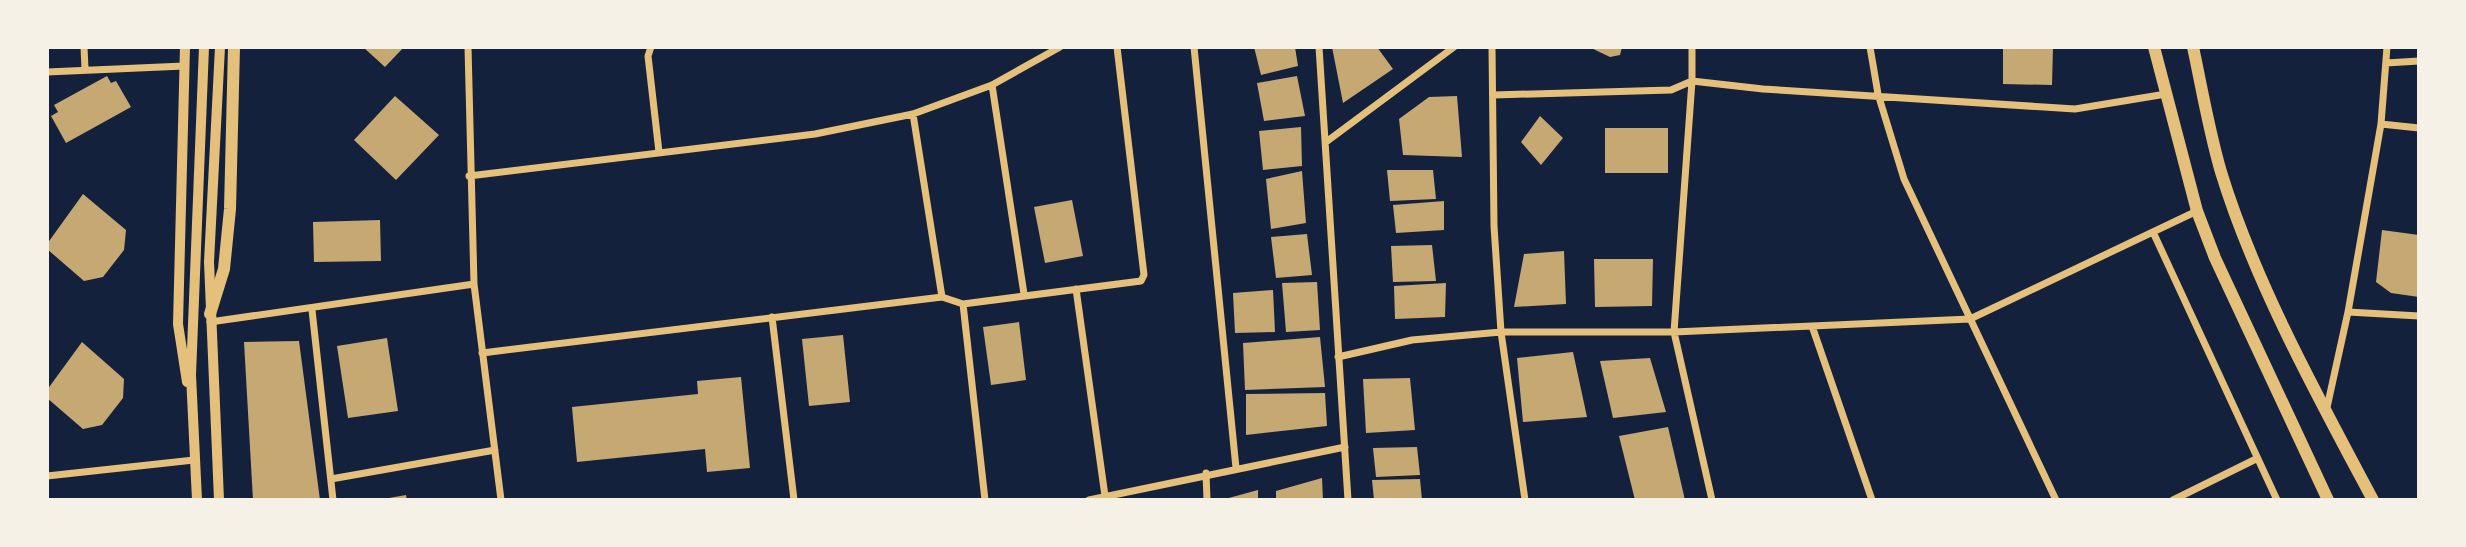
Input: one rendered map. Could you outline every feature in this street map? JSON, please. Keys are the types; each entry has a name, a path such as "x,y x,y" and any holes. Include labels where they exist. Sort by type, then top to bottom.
{"main road":[{"path":"210,318 223,269 230,209 234,47"},
{"path":"2154,47 2197,211 2215,258 2328,500"},
{"path":"2193,47 2221,171 2248,247 2326,412 2372,500"}],"street":[{"path":"84,47 85,69"},
{"path":"185,47 178,324 192,421"},
{"path":"197,500 192,421 195,214 204,47"},
{"path":"219,500 210,318 211,187 220,47"},
{"path":"468,47 469,176 474,284 501,500"},
{"path":"651,47 648,56 659,152"},
{"path":"469,176 815,134 913,114 992,85 1044,51 1060,47"},
{"path":"482,354 942,297 964,304 1024,294 1141,281 1144,275 1117,47"},
{"path":"1194,47 1236,468"},
{"path":"1319,47 1348,500"},
{"path":"1326,142 1454,47"},
{"path":"1492,47 1494,226 1502,332 1525,500"},
{"path":"1692,47 1692,81 1674,332 1712,500"},
{"path":"1870,47 1878,94 1904,178 2056,500"},
{"path":"2326,412 2348,312 2381,124 2387,47"},
{"path":"2386,63 2419,61"},
{"path":"47,72 184,66"},
{"path":"1493,95 1671,90 1692,81 1763,89 1878,94 2075,109 2166,94"},
{"path":"992,85 1024,294"},
{"path":"913,114 942,297"},
{"path":"2381,124 2419,128"},
{"path":"1338,357 1412,340 1502,332 1674,332 1970,319 2197,211"},
{"path":"2154,232 2277,500"},
{"path":"210,318 312,310 474,284"},
{"path":"1076,289 1105,496"},
{"path":"964,304 985,500"},
{"path":"312,310 333,500"},
{"path":"2348,312 2419,316"},
{"path":"772,317 794,500"},
{"path":"1812,326 1872,500"},
{"path":"1089,500 1206,473 1345,447"},
{"path":"331,479 495,450"},
{"path":"2173,500 2256,459"},
{"path":"47,476 194,460"},
{"path":"1206,473 1207,500"}],"building":[{"path":"363,47 404,47 385,67"},
{"path":"1254,47 1295,47 1298,66 1261,75"},
{"path":"1332,47 1377,47 1393,69 1343,103"},
{"path":"1589,47 1622,47 1620,55 1610,57"},
{"path":"2003,47 2053,47 2052,85 2003,84"},
{"path":"107,76 111,83 116,81 131,107 66,143 51,116 58,112 54,105"},
{"path":"1297,76 1305,116 1264,121 1257,83"},
{"path":"395,96 439,135 396,180 354,140"},
{"path":"1457,96 1462,157 1403,155 1399,119 1429,97"},
{"path":"1540,116 1563,138 1541,165 1521,142"},
{"path":"1301,127 1302,166 1263,170 1259,131"},
{"path":"1605,128 1668,128 1668,173 1605,173"},
{"path":"1387,170 1433,170 1436,199 1390,201"},
{"path":"1302,171 1306,223 1271,229 1266,179"},
{"path":"83,194 126,230 124,250 103,277 84,281 47,249 47,244"},
{"path":"1072,200 1083,256 1045,263 1034,207"},
{"path":"1444,201 1444,230 1396,233 1393,205"},
{"path":"380,220 381,261 314,262 313,222"},
{"path":"2382,230 2419,235 2419,297 2391,293 2376,282"},
{"path":"1307,234 1312,275 1276,278 1271,237"},
{"path":"1432,245 1436,281 1393,282 1391,246"},
{"path":"1564,251 1566,304 1514,307 1524,254"},
{"path":"1594,259 1653,259 1652,306 1595,307"},
{"path":"1317,282 1320,330 1286,332 1282,283"},
{"path":"1446,283 1445,317 1395,319 1394,286"},
{"path":"1273,290 1275,332 1235,333 1233,293"},
{"path":"1019,322 1026,380 991,385 983,327"},
{"path":"843,335 850,402 809,406 802,339"},
{"path":"1320,337 1325,387 1245,390 1243,343"},
{"path":"387,338 398,411 348,418 337,346"},
{"path":"299,341 320,500 253,500 244,342"},
{"path":"82,342 124,379 123,398 102,425 83,429 47,398 47,390"},
{"path":"1573,352 1587,417 1523,422 1517,358"},
{"path":"1650,358 1666,412 1613,418 1600,361"},
{"path":"741,377 750,468 707,472 705,449 577,462 572,407 698,394 697,381"},
{"path":"1410,378 1415,430 1366,433 1363,379"},
{"path":"1325,393 1327,426 1246,435 1246,394"},
{"path":"1668,427 1685,500 1635,500 1619,436"},
{"path":"1417,447 1420,475 1376,477 1373,448"},
{"path":"1322,478 1323,500 1276,500 1276,491"},
{"path":"1420,479 1422,500 1374,500 1372,480"},
{"path":"1258,490 1258,500 1225,500 1225,499"},
{"path":"406,495 407,500 389,498"}]}
